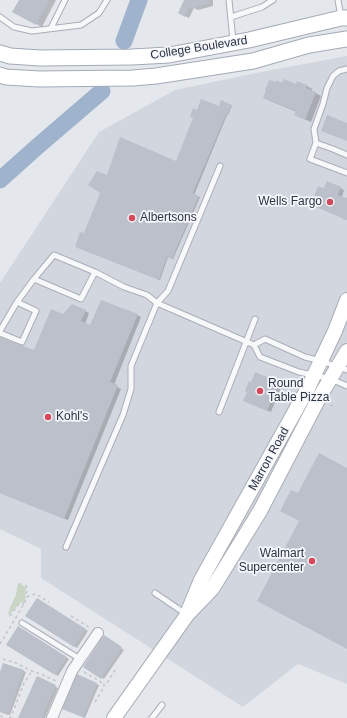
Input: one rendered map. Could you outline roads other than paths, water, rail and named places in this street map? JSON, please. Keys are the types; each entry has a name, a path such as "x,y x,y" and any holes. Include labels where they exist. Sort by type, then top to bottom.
{"main road":[{"name":"College Boulevard","path":"0,54 40,58 169,55 249,40 344,18"},
{"name":"College Boulevard","path":"0,75 6,77 39,79 133,78 156,76 253,61 309,45 345,40"},
{"path":"156,76 164,65 228,53 233,49 233,43"}],"street":[{"name":"Marron Road","path":"187,615 201,580 308,388 335,331 347,300"},
{"name":"Marron Road","path":"114,718 187,615 216,583 260,511 320,396 339,372 347,351"},
{"path":"52,718 74,669 95,631"}],"lane":[{"path":"51,28 66,0"},
{"path":"0,17 14,27 32,31 81,25 99,13 107,0"},
{"path":"229,0 233,43"},
{"path":"231,17 262,6 273,0"},
{"path":"338,0 344,18"},
{"path":"347,69 339,71 333,76 327,88 314,129 316,143 310,159 347,173"},
{"path":"316,143 347,155"},
{"path":"66,547 123,415 131,389 131,366 156,303 168,291 220,166"},
{"path":"17,302 36,311 22,342 0,332 17,302 54,255 95,272 124,287 147,295 156,303 247,341 254,345 260,357 300,372 314,375 339,372"},
{"path":"34,279 81,298 95,272"},
{"path":"219,412 255,319"},
{"path":"254,345 265,339 305,357 321,361 339,372 347,386"},
{"path":"155,593 187,615"},
{"path":"22,623 80,659"},
{"path":"152,718 162,705"}],"waterway":[{"path":"124,41 139,0"},
{"path":"0,180 102,91"}],"place":[{"name":"Wells Fargo","path":"330,202"},
{"name":"Albertsons","path":"132,218"},
{"name":"Round Table Pizza","path":"260,391"},
{"name":"Kohl's","path":"48,417"},
{"name":"Walmart Supercenter","path":"312,561"}]}
